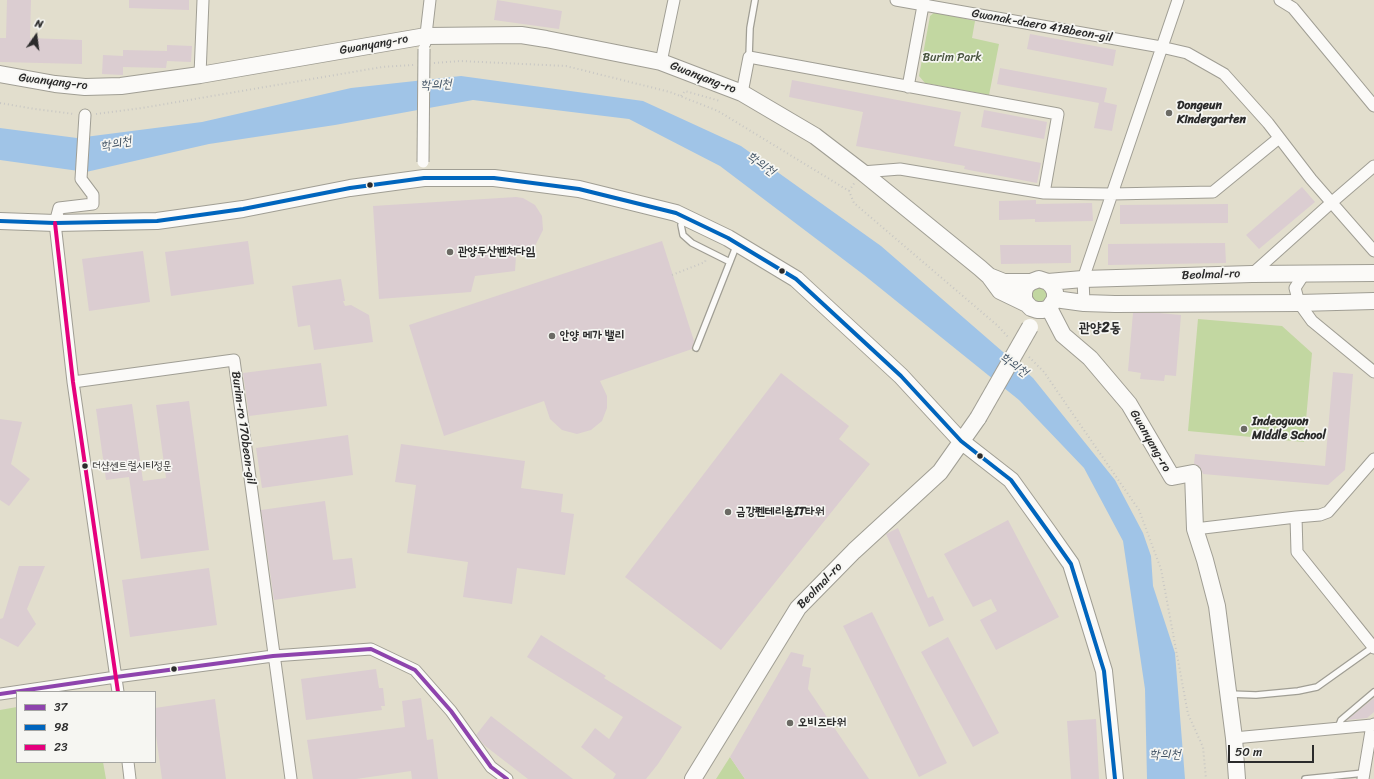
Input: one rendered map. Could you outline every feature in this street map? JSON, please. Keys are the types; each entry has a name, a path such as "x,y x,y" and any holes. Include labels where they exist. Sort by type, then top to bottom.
{"street":[{"path":"200,74 203,0"},
{"path":"424,0 430,0 425,42 424,178"},
{"path":"661,62 674,0"},
{"name":"Gwanak-daero 418beon-gil","path":"896,0 923,2 1187,53 1224,74 1331,202"},
{"path":"1084,303 1083,279 1178,0"},
{"path":"1280,0 1295,4 1374,106"},
{"path":"908,87 923,2"},
{"name":"Gwanyang-ro","path":"0,74 55,84 85,87 121,86 425,42 522,35 661,62 742,93 815,136 862,172 989,276 1000,291 1042,305 1063,335 1090,358 1129,404 1172,478 1193,473 1195,529 1206,560 1217,606 1229,694 1237,779"},
{"path":"749,57 1058,114 1044,193"},
{"name":"Gwanyang-ro","path":"742,93 749,57"},
{"path":"84,119 81,178 93,195 93,204 59,208 55,223 73,382 118,691"},
{"path":"862,172 900,168 1044,193 1111,194 1214,192 1279,138"},
{"path":"1252,274 1331,202 1374,166"},
{"path":"0,221 55,223 158,221 243,209 350,188 424,178 494,178 579,189 676,213 684,217 737,244 796,279 901,376 961,441 1011,480 1071,564 1104,671 1115,779"},
{"path":"1331,202 1374,252"},
{"name":"Beolmal-ro","path":"1048,282 1083,279 1252,274 1374,273"},
{"path":"1304,274 1295,288 1299,303 1312,321 1374,372"},
{"path":"989,276 1004,282 1031,282"},
{"path":"1042,305 1055,292 1048,282 1039,279 1026,286 1024,299 1042,305 1084,303 1299,303 1374,301"},
{"name":"Beolmal-ro","path":"693,779 798,608 854,551 940,472 978,418 1042,305"},
{"name":"Burim-ro 170beon-gil","path":"73,382 234,360 273,656"},
{"path":"1195,529 1320,515 1328,512 1370,472 1374,459"},
{"path":"1296,517 1297,552 1374,647"},
{"path":"20,691 273,656 371,649 415,670 451,711 491,767 507,779"},
{"path":"273,656 291,779"},
{"path":"0,694 16,692"},
{"path":"1234,738 1373,724 1364,776"},
{"path":"128,763 130,779"}],"lane":[{"path":"749,57 750,28 755,0"},
{"path":"684,217 681,225 683,235 692,243 730,262"},
{"path":"696,348 737,244"},
{"path":"1229,694 1263,694 1298,691 1317,687 1374,647"},
{"path":"1338,728 1341,720 1374,692"},
{"path":"1305,779 1364,776"}],"path":[{"path":"672,275 705,262 709,252"}],"green space":[{"name":"Burim Park","path":"935,12 975,21 972,38 999,44 989,95 925,83 919,76 930,16"},
{"path":"1039,286 1047,290 1048,297 1045,302 1038,304 1031,297 1032,290"},
{"path":"1198,319 1282,326 1312,353 1304,442 1188,431"},
{"path":"16,707 16,763 103,763 106,779 0,779 0,710"},
{"path":"730,757 745,779 716,779"}],"water":[{"name":"학의천","path":"461,76 643,101 741,146 881,246 1033,378 1115,480 1143,533 1151,556 1153,586 1175,653 1185,779 1147,779 1145,689 1123,541 1084,468 1019,400 864,275 720,166 629,119 473,100 335,125 209,144 86,172 0,160 0,128 77,138 202,122 351,88"}],"building":[{"path":"7,0 31,0 30,38 82,40 82,64 0,62 0,38 6,38"},
{"path":"129,0 189,0 189,10 129,8"},
{"path":"497,0 562,11 559,29 494,20"},
{"path":"1030,34 1116,50 1113,66 1027,49"},
{"path":"167,45 192,46 191,62 167,61 166,68 123,67 123,75 102,74 103,55 123,56 123,50 167,51"},
{"path":"1000,68 1107,88 1104,102 1117,105 1112,131 1094,128 1099,103 997,84"},
{"path":"792,80 961,112 954,146 1041,163 1037,183 964,169 965,166 856,146 863,112 789,97"},
{"path":"984,110 1047,122 1044,139 981,127"},
{"path":"1302,187 1315,202 1259,249 1246,235"},
{"name":"관양두산벤처다임","path":"516,197 523,198 535,205 542,216 543,230 534,248 516,256 515,271 475,276 471,292 379,299 373,206"},
{"path":"1036,200 1036,204 1092,203 1093,221 1035,222 1035,219 999,220 999,201"},
{"path":"1228,204 1228,223 1120,224 1120,205"},
{"path":"248,241 254,284 171,296 165,252"},
{"name":"안양 메가 밸리","path":"662,241 694,341 692,349 600,381 607,396 607,408 602,421 591,430 577,434 562,430 550,419 544,401 444,436 409,325"},
{"path":"1225,243 1226,263 1108,265 1108,244"},
{"path":"1000,245 1071,245 1071,263 1001,264"},
{"path":"143,251 150,302 89,311 82,259"},
{"path":"341,279 345,301 343,301 345,306 351,305 369,315 373,342 314,350 310,325 298,327 292,286"},
{"path":"1133,313 1181,315 1176,376 1165,375 1164,381 1140,379 1141,373 1128,371"},
{"path":"321,363 327,406 249,416 243,373"},
{"path":"1333,372 1353,374 1345,470 1328,485 1203,474 1200,467 1194,464 1195,454 1325,466"},
{"name":"금강펜테리움IT타워","path":"781,373 849,426 839,439 870,464 721,650 625,577"},
{"path":"189,401 209,550 141,559 129,477 106,480 96,409 132,404 143,481 166,478 156,405"},
{"path":"0,419 22,422 11,464 30,479 9,506 0,500"},
{"path":"348,435 353,475 262,488 256,448"},
{"path":"401,444 525,461 521,488 563,494 561,512 574,514 565,575 517,568 512,604 463,597 468,562 407,553 416,485 395,482"},
{"path":"325,501 333,560 352,558 356,588 274,600 261,510"},
{"path":"1008,520 1059,617 996,650 980,620 997,611 991,599 973,607 944,554"},
{"path":"898,528 928,598 933,596 944,620 929,627 886,534"},
{"path":"19,566 45,566 27,609 36,624 18,647 0,638 0,619 3,618"},
{"path":"209,568 217,625 130,637 122,580"},
{"path":"872,612 947,763 919,777 843,626"},
{"path":"541,635 606,676 604,678 682,727 658,764 646,779 613,779 616,774 581,747 595,728 609,739 623,717 527,657"},
{"path":"948,637 999,733 973,747 921,652"},
{"name":"오비즈타워","path":"791,652 804,655 802,666 811,668 808,689 869,779 745,779 730,757"},
{"path":"376,669 379,688 383,688 385,706 381,706 382,710 306,720 301,679"},
{"path":"421,698 427,740 433,739 438,779 412,779 411,771 356,779 313,779 307,740 405,727 402,701"},
{"path":"1374,698 1374,712 1367,718 1347,720"},
{"path":"215,699 226,779 162,779 156,735 156,708"},
{"path":"491,716 573,779 528,779 484,745 476,735"},
{"path":"1096,719 1099,779 1071,779 1067,721"}],"transit line":[{"name":"98","path":"0,221 55,223 157,221 243,209 350,188 424,178 494,178 579,189 676,213 728,238 796,279 901,376 961,441 1011,480 1047,530 1071,564 1104,671 1115,779"},
{"name":"23","path":"55,223 73,382 118,691"},
{"name":"37","path":"20,691 273,656 371,649 415,670 451,711 491,767 507,779"},
{"name":"37","path":"0,694 16,692"}],"place":[{"name":"Dongeun Kindergarten","path":"1169,113"},
{"name":"관양두산벤처다임","path":"450,252"},
{"name":"안양 메가 밸리","path":"552,336"},
{"name":"Indeogwon Middle School","path":"1244,429"},
{"name":"더샵센트럴시티정문","path":"85,466"},
{"name":"금강펜테리움IT타워","path":"728,512"},
{"name":"오비즈타워","path":"790,723"}],"district":[{"name":"관양2동","path":"1100,328"}]}
